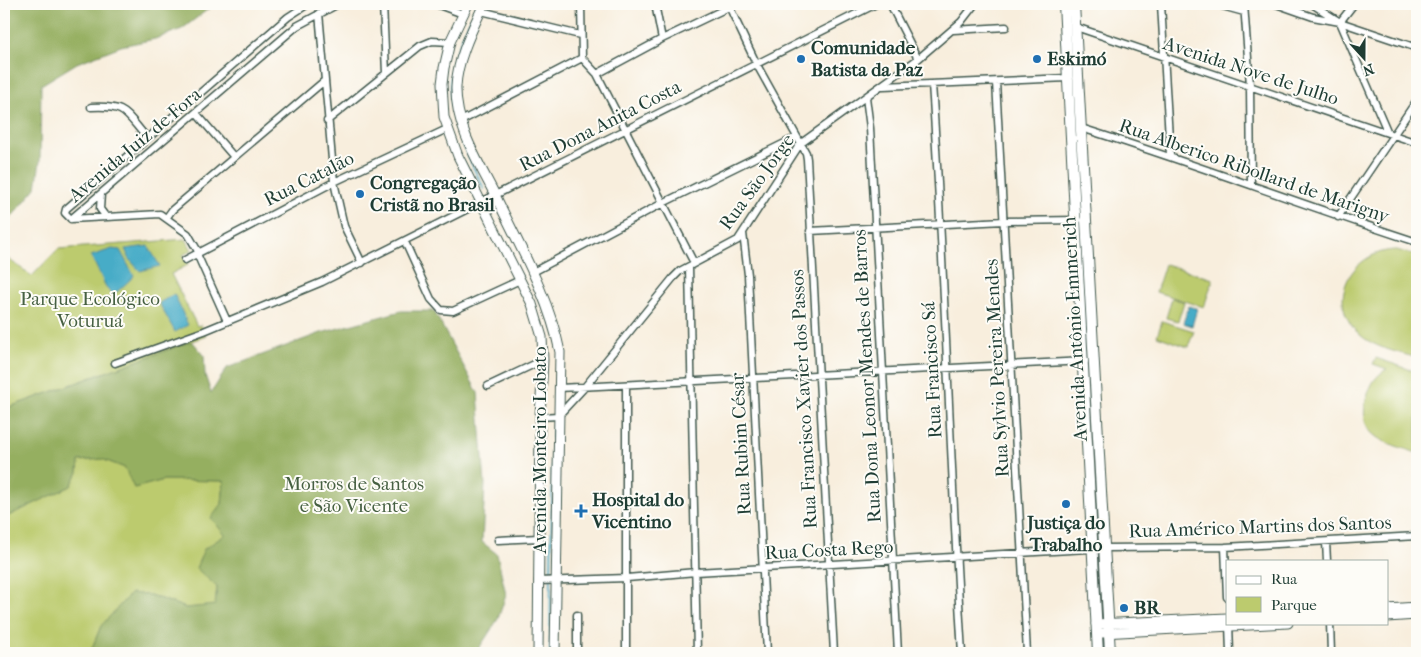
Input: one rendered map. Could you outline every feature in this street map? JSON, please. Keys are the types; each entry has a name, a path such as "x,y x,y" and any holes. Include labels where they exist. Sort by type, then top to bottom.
{"main road":[{"name":"Avenida Antônio Emmerich","path":"1064,4 1098,653"},
{"name":"Avenida Antônio Emmerich","path":"1074,4 1091,279 1110,653"},
{"path":"1079,280 1091,279"}],"street":[{"name":"Avenida Juiz de Fora","path":"308,4 288,18 147,138 66,209 65,213 71,219 297,26 318,13 338,4"},
{"path":"383,4 386,73"},
{"path":"436,4 463,14"},
{"name":"Avenida Monteiro Lobato","path":"468,4 450,42 442,84 444,117 458,156 520,280 538,323 543,360 538,653"},
{"path":"582,4 580,35 582,58 597,74 663,203 691,265 690,383 697,653"},
{"path":"655,4 662,39"},
{"name":"Rua Dona Anita Costa","path":"115,363 227,321 362,263 876,4"},
{"path":"890,4 918,58"},
{"name":"Rua São Jorge","path":"558,416 663,289 680,272 738,240 800,144 883,86 953,30 975,4"},
{"path":"1161,4 1170,155"},
{"path":"1215,4 1232,6 1244,12"},
{"path":"1244,4 1250,85 1250,185"},
{"path":"1276,4 1313,17 1340,22 1417,48"},
{"path":"1312,4 1340,22 1391,134"},
{"path":"1340,22 1354,4"},
{"path":"597,74 728,5 757,65 795,138 800,144"},
{"path":"483,7 580,35"},
{"name":"Avenida Monteiro Lobato","path":"483,7 464,51 458,74 456,86 461,120 494,197 532,272 556,334 560,352 554,580 555,653"},
{"path":"318,13 323,82 334,182 344,226 362,263"},
{"path":"953,30 1006,27"},
{"name":"Avenida Nove de Julho","path":"1076,27 1417,143"},
{"path":"327,121 420,46 432,41 450,42"},
{"path":"461,120 582,58"},
{"path":"883,86 1068,78"},
{"path":"167,217 234,157 323,82"},
{"name":"Rua Sylvio Pereira Mendes","path":"996,82 1027,653"},
{"name":"Rua Francisco Sá","path":"932,84 942,225 946,369 962,653"},
{"name":"Rua Dona Leonor Mendes de Barros","path":"866,97 870,128 898,653"},
{"path":"1338,217 1391,134 1417,100"},
{"path":"91,107 116,106 122,110 147,138"},
{"path":"196,113 234,157"},
{"name":"Rua Catalão","path":"185,260 334,182 447,128"},
{"name":"Rua Alberico Ribollard de Marigny","path":"1081,128 1170,155 1338,217 1417,242"},
{"path":"532,272 663,203 795,138"},
{"name":"Rua Francisco Xavier dos Passos","path":"800,144 807,160 834,653"},
{"path":"101,194 100,209 106,217"},
{"path":"71,219 160,214 167,217 188,234 227,321"},
{"path":"810,231 1004,221 1075,220 1086,222"},
{"name":"Rua Rubim César","path":"743,233 748,275 767,653"},
{"path":"405,242 431,299 441,310 453,311 520,280"},
{"path":"488,386 543,360"},
{"path":"559,388 690,383 1094,361"},
{"path":"626,386 626,653"},
{"path":"541,417 558,416"},
{"name":"Rua Américo Martins dos Santos","path":"1104,548 1225,547 1417,536"},
{"path":"498,540 539,538"},
{"path":"1326,542 1327,560"},
{"path":"1225,547 1226,572"},
{"name":"Rua Costa Rego","path":"540,581 627,578 696,572 1104,548"},
{"path":"1388,609 1417,608"},
{"path":"577,615 577,653"},
{"path":"1388,617 1417,615"},
{"path":"1096,628 1226,623"},
{"path":"1228,624 1230,653"},
{"path":"1330,624 1331,653"}],"green space":[{"path":"4,4 215,4 182,29 155,39 121,46 77,63 41,85 40,161 36,188 4,226"},
{"name":"Parque Ecológico Voturuá","path":"186,239 192,250 183,255 188,265 171,274 197,326 201,325 206,336 4,409 4,256 32,276 58,249"},
{"path":"1397,250 1417,256 1417,358 1386,349 1364,338 1348,320 1344,306 1344,292 1348,279 1356,267 1368,258 1381,252"},
{"path":"1165,264 1213,279 1204,307 1156,292"},
{"path":"1172,298 1184,302 1178,321 1166,318"},
{"name":"Morros de Santos e São Vicente","path":"401,311 434,311 478,393 485,484 482,542 497,554 506,595 498,619 476,653 90,653 101,626 131,593 150,595 186,608 215,605 217,587 196,568 204,549 225,535 211,518 222,504 224,481 164,480 134,488 125,468 102,459 79,461 78,472 71,486 4,518 4,409 192,341 204,355 205,375 211,393 227,368 321,333"},
{"path":"1162,321 1194,331 1188,347 1157,336"},
{"path":"1376,358 1417,372 1417,453 1384,442 1369,430 1365,422 1364,411 1370,388 1376,378 1387,369 1373,364"},
{"path":"102,459 125,468 134,488 164,480 224,481 222,504 226,535 204,549 217,587 215,606 186,608 150,595 101,626 90,653 4,653 4,518 71,486 78,472 79,461"}],"water":[{"path":"148,246 160,266 140,271 130,260 125,249"},
{"path":"112,249 120,250 134,276 112,294 107,289 91,256"},
{"path":"174,294 188,325 175,332 159,303"},
{"path":"1189,306 1197,309 1192,326 1183,323"}],"waterway":[{"path":"478,4 455,57 450,82 453,114 457,129 484,189"},
{"path":"550,653 553,422"}],"place":[{"name":"Comunidade Batista da Paz","path":"801,59"},
{"name":"Eskimó","path":"1037,59"},
{"name":"Congregação Cristã no Brasil","path":"360,194"},
{"name":"Justiça do Trabalho","path":"1066,504"},
{"name":"Hospital do Vicentino","path":"581,511"},
{"name":"BR","path":"1124,608"}]}
